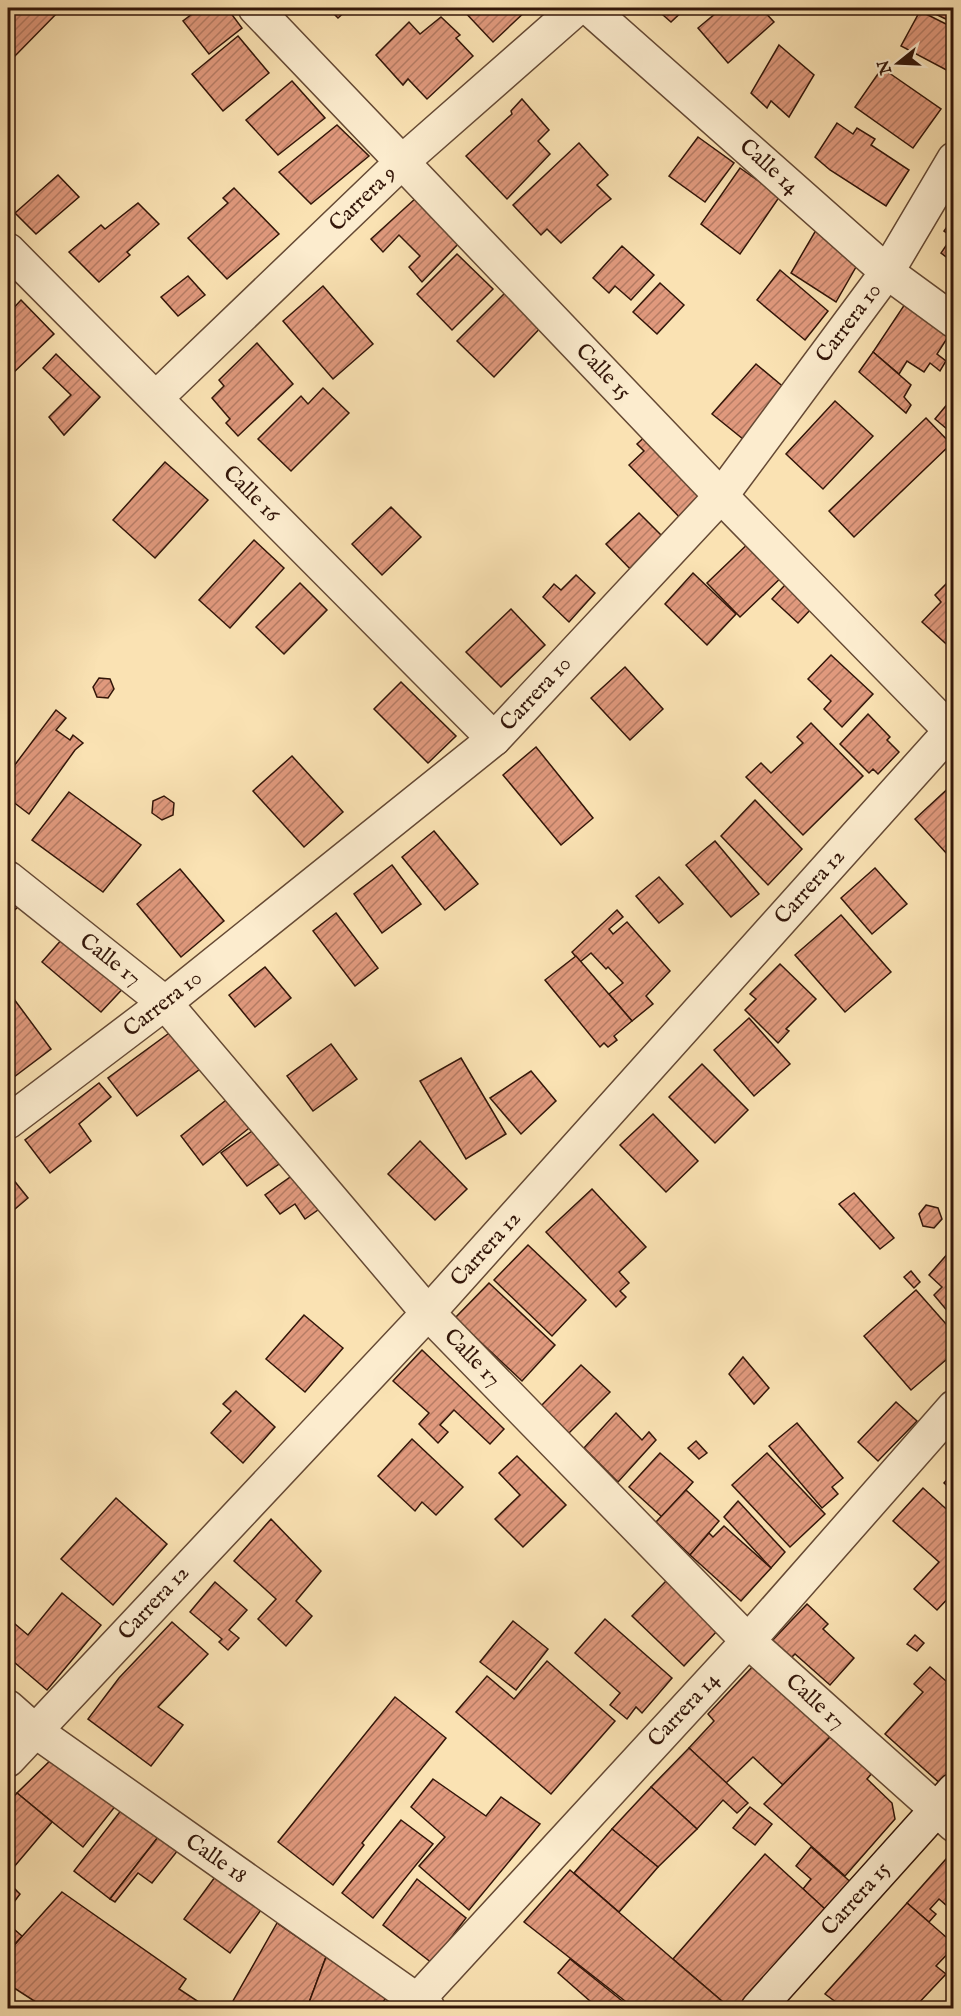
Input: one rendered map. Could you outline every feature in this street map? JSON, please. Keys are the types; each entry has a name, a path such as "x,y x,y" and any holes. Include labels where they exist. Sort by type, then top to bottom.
{"street":[{"name":"Calle 15","path":"255,8 721,496 953,730"},
{"name":"Carrera 9","path":"156,398 403,161 577,8"},
{"name":"Calle 14","path":"589,8 887,272 954,321"},
{"name":"Carrera 10","path":"8,1122 165,1003 494,739 721,496 887,272 954,159"},
{"name":"Calle 16","path":"8,250 494,739"},
{"name":"Carrera 12","path":"8,1760 428,1313 953,730"},
{"name":"Calle 17","path":"8,878 165,1003 428,1313 748,1641 947,1808"},
{"name":"Carrera 14","path":"418,2006 748,1641 954,1407"},
{"name":"Calle 18","path":"8,1707 34,1730 418,2006"},
{"name":"Carrera 15","path":"758,2008 947,1808"}],"building":[{"path":"8,8 62,8 13,58 8,53"},
{"path":"200,8 227,8 242,28 209,54 183,21"},
{"path":"328,8 349,8 338,18"},
{"path":"461,8 529,8 493,42"},
{"path":"655,8 686,8 671,22"},
{"path":"722,8 761,8 774,22 728,63 698,28"},
{"path":"923,8 954,8 954,23"},
{"path":"920,11 954,28 954,74 901,46"},
{"path":"441,17 460,35 456,38 473,56 427,99 408,79 403,85 376,55 409,22 420,34"},
{"path":"238,36 269,73 223,111 192,74"},
{"path":"779,45 814,75 789,117 771,101 767,108 751,93"},
{"path":"882,68 941,109 913,148 855,107"},
{"path":"292,81 325,118 278,155 246,120"},
{"path":"522,99 549,130 538,141 550,154 507,199 466,156 512,114 511,111"},
{"path":"837,123 853,134 857,128 875,139 871,145 909,170 886,206 830,170 815,157"},
{"path":"337,125 369,156 311,204 279,172"},
{"path":"698,137 734,163 705,202 669,176"},
{"path":"579,143 608,175 597,185 611,199 561,243 547,229 541,235 513,205"},
{"path":"740,168 780,196 740,254 701,224"},
{"path":"58,175 79,197 36,234 15,213"},
{"path":"234,188 279,234 227,279 188,238 228,203 223,198"},
{"path":"416,198 460,242 422,282 409,267 420,256 399,235 383,252 371,239"},
{"path":"138,203 159,224 127,252 130,255 99,282 69,252 101,225 105,229"},
{"path":"954,217 954,263 941,253 952,237 944,231"},
{"path":"816,230 860,260 836,302 791,273"},
{"path":"622,246 654,275 631,300 615,286 609,293 593,278"},
{"path":"457,254 493,289 452,330 417,294"},
{"path":"780,270 828,311 805,340 757,300"},
{"path":"188,276 205,295 178,316 161,297"},
{"path":"660,283 684,305 657,334 633,312"},
{"path":"323,286 373,344 333,379 283,321"},
{"path":"508,290 544,324 494,377 457,341"},
{"path":"909,298 953,329 937,354 946,361 940,371 930,363 924,372 907,361 899,374 873,352"},
{"path":"21,300 54,334 12,374 8,370 8,314"},
{"path":"257,343 293,384 238,436 226,423 230,419 212,398 224,386 219,380"},
{"path":"873,352 911,385 904,397 911,405 906,413 859,372"},
{"path":"56,354 100,397 64,435 49,417 71,395 43,368"},
{"path":"756,364 786,389 743,439 712,414"},
{"path":"323,388 349,413 291,471 258,439 301,396 308,404"},
{"path":"954,396 954,435 935,419"},
{"path":"835,401 873,436 823,489 786,454"},
{"path":"926,418 951,444 854,537 829,511"},
{"path":"651,431 715,498 687,525 629,465 644,451 637,444"},
{"path":"165,462 208,500 155,558 113,520"},
{"path":"391,507 421,537 382,575 352,544"},
{"path":"639,513 669,543 635,574 606,544"},
{"path":"755,537 788,571 740,617 707,583"},
{"path":"254,540 284,568 230,628 199,600"},
{"path":"693,573 736,614 707,645 665,604"},
{"path":"576,575 595,593 569,622 543,597 554,584 561,590"},
{"path":"300,583 327,610 284,654 256,627"},
{"path":"946,584 954,591 954,651 922,622 941,602 935,595"},
{"path":"785,585 811,609 798,623 772,599"},
{"path":"511,609 545,645 501,687 466,652"},
{"path":"831,655 873,694 842,727 824,709 831,701 808,679"},
{"path":"625,667 663,709 630,740 591,698"},
{"path":"99,678 110,679 114,689 108,698 97,697 93,687"},
{"path":"401,682 456,736 428,763 374,709"},
{"path":"56,710 66,718 56,730 70,740 73,735 83,743 75,750 29,814 8,798 8,774"},
{"path":"868,714 890,737 887,740 899,752 878,774 873,769 869,773 840,744"},
{"path":"811,723 863,776 803,835 746,777 761,763 771,773 803,743 797,737"},
{"path":"536,747 593,818 561,845 503,775"},
{"path":"292,756 343,812 304,847 253,791"},
{"path":"954,783 954,847 947,854 915,819"},
{"path":"69,792 141,845 103,892 32,840"},
{"path":"164,796 174,803 173,815 162,820 152,813 153,801"},
{"path":"755,800 802,849 768,885 721,836"},
{"path":"434,831 478,884 445,910 402,857"},
{"path":"715,841 759,894 731,917 686,865"},
{"path":"392,865 421,904 382,933 354,894"},
{"path":"875,868 907,904 872,934 841,898"},
{"path":"180,869 224,921 181,957 137,904"},
{"path":"659,877 683,904 659,923 636,896"},
{"path":"8,896 18,907 8,916"},
{"path":"617,910 623,917 609,929 613,934 627,922 670,971 646,996 653,1004 632,1021 609,994 623,983 591,953 580,962 572,952"},
{"path":"336,913 378,968 355,986 313,931"},
{"path":"841,915 891,972 845,1012 795,955"},
{"path":"70,930 129,982 101,1012 42,962"},
{"path":"576,956 632,1021 614,1036 617,1040 608,1047 604,1043 600,1047 545,980"},
{"path":"780,964 816,999 786,1029 789,1031 778,1043 745,1010 756,999 750,994"},
{"path":"265,967 291,998 255,1027 229,995"},
{"path":"8,991 51,1049 14,1077 8,1069"},
{"path":"749,1018 790,1064 754,1096 714,1050"},
{"path":"172,1031 200,1069 137,1116 108,1078"},
{"path":"331,1044 357,1079 313,1111 287,1076"},
{"path":"461,1058 506,1134 466,1159 420,1081"},
{"path":"702,1064 748,1110 715,1143 669,1097"},
{"path":"531,1071 556,1101 521,1134 490,1098"},
{"path":"99,1083 111,1097 79,1124 91,1141 50,1173 25,1140"},
{"path":"230,1097 253,1125 203,1165 181,1136"},
{"path":"653,1114 698,1161 666,1192 620,1145"},
{"path":"255,1129 282,1162 247,1186 221,1153"},
{"path":"420,1141 467,1189 435,1220 388,1174"},
{"path":"300,1170 325,1205 305,1219 295,1204 280,1214 265,1195"},
{"path":"8,1173 28,1198 8,1215"},
{"path":"592,1189 646,1247 619,1272 629,1283 620,1291 626,1297 616,1307 546,1232"},
{"path":"854,1193 894,1238 880,1249 839,1204"},
{"path":"926,1205 938,1208 942,1219 934,1228 923,1226 919,1214"},
{"path":"954,1244 954,1319 934,1295 942,1287 929,1275"},
{"path":"528,1245 586,1300 552,1336 494,1280"},
{"path":"911,1271 920,1282 914,1288 904,1277"},
{"path":"489,1283 555,1345 522,1381 455,1318"},
{"path":"916,1290 954,1333 954,1353 911,1390 864,1336"},
{"path":"304,1315 343,1348 305,1392 266,1359"},
{"path":"422,1350 504,1429 490,1444 454,1410 440,1425 448,1432 438,1443 419,1424 429,1413 393,1381"},
{"path":"743,1357 769,1388 754,1404 729,1374"},
{"path":"581,1365 610,1392 567,1435 540,1407"},
{"path":"236,1391 275,1427 243,1463 211,1433 231,1411 223,1404"},
{"path":"896,1402 917,1421 878,1461 858,1442"},
{"path":"616,1413 642,1440 649,1432 656,1440 618,1482 584,1448"},
{"path":"797,1423 843,1478 832,1487 838,1494 822,1508 769,1446"},
{"path":"412,1439 463,1487 436,1515 422,1502 415,1511 378,1476"},
{"path":"696,1441 707,1453 699,1459 688,1448"},
{"path":"660,1453 693,1482 662,1517 629,1487"},
{"path":"767,1453 825,1514 790,1547 732,1485"},
{"path":"517,1456 566,1505 523,1547 495,1519 520,1495 499,1473"},
{"path":"954,1472 954,1492 944,1483"},
{"path":"923,1488 954,1516 954,1592 937,1610 914,1589 939,1562 893,1521"},
{"path":"686,1490 719,1521 690,1555 656,1522"},
{"path":"116,1498 167,1544 113,1605 61,1559"},
{"path":"738,1501 785,1552 771,1568 724,1517"},
{"path":"271,1519 321,1571 296,1601 312,1616 286,1646 258,1619 276,1599 234,1561"},
{"path":"724,1526 771,1568 741,1601 690,1555 709,1533 713,1537"},
{"path":"666,1581 718,1630 684,1666 632,1616"},
{"path":"215,1582 247,1610 229,1630 239,1638 228,1650 219,1642 222,1639 190,1612"},
{"path":"62,1593 101,1625 47,1690 8,1657 8,1618 28,1635"},
{"path":"807,1604 828,1624 823,1629 854,1658 830,1685 795,1654 790,1659 771,1642"},
{"path":"605,1619 672,1678 642,1713 636,1707 627,1719 610,1705 620,1693 575,1653"},
{"path":"513,1621 548,1649 516,1690 480,1662"},
{"path":"172,1622 208,1654 158,1707 183,1725 151,1766 88,1719 119,1678"},
{"path":"915,1635 924,1643 917,1651 907,1644"},
{"path":"547,1661 615,1721 551,1794 456,1712 487,1676 514,1699"},
{"path":"754,1665 831,1736 783,1785 753,1757 726,1783 689,1748 714,1721 708,1714"},
{"path":"930,1667 954,1688 954,1775 943,1786 885,1734 923,1692 914,1684"},
{"path":"395,1697 446,1738 362,1843 364,1845 333,1885 278,1842"},
{"path":"831,1736 872,1773 867,1779 892,1803 895,1819 845,1876 764,1804"},
{"path":"689,1748 748,1803 737,1813 723,1800 697,1829 651,1787"},
{"path":"57,1754 121,1799 83,1847 17,1793"},
{"path":"433,1779 486,1816 501,1797 540,1824 469,1910 419,1866 445,1837 411,1807"},
{"path":"651,1787 697,1829 658,1867 612,1829"},
{"path":"17,1793 52,1822 8,1874 8,1803"},
{"path":"126,1804 162,1832 110,1899 74,1871"},
{"path":"750,1807 772,1824 755,1845 733,1828"},
{"path":"401,1820 433,1844 373,1918 342,1893"},
{"path":"612,1829 658,1867 619,1912 574,1873"},
{"path":"162,1832 182,1845 152,1883 138,1873 115,1902 110,1899"},
{"path":"811,1847 854,1885 828,1912 803,1889 811,1879 796,1866"},
{"path":"954,1850 954,1912 939,1899 930,1909 936,1914 929,1922 907,1903"},
{"path":"765,1854 825,1909 738,2008 730,2008 673,1959"},
{"path":"570,1870 730,2008 634,2008 524,1922"},
{"path":"215,1877 261,1910 230,1953 184,1919"},
{"path":"417,1879 466,1918 432,1963 383,1925"},
{"path":"13,1887 20,1894 8,1910 8,1893"},
{"path":"62,1892 186,1979 179,1989 208,2008 79,2008 69,2002 65,2008 45,2008 8,1984 8,1952"},
{"path":"907,1903 954,1944 954,1947 936,1966 946,1974 914,2008 844,2008 825,1994"},
{"path":"277,1923 326,1957 307,2008 229,2008"},
{"path":"8,1924 22,1936 8,1952"},
{"path":"326,1957 386,1998 378,2008 307,2008"},
{"path":"570,1959 633,2008 598,2008 558,1973"}]}
